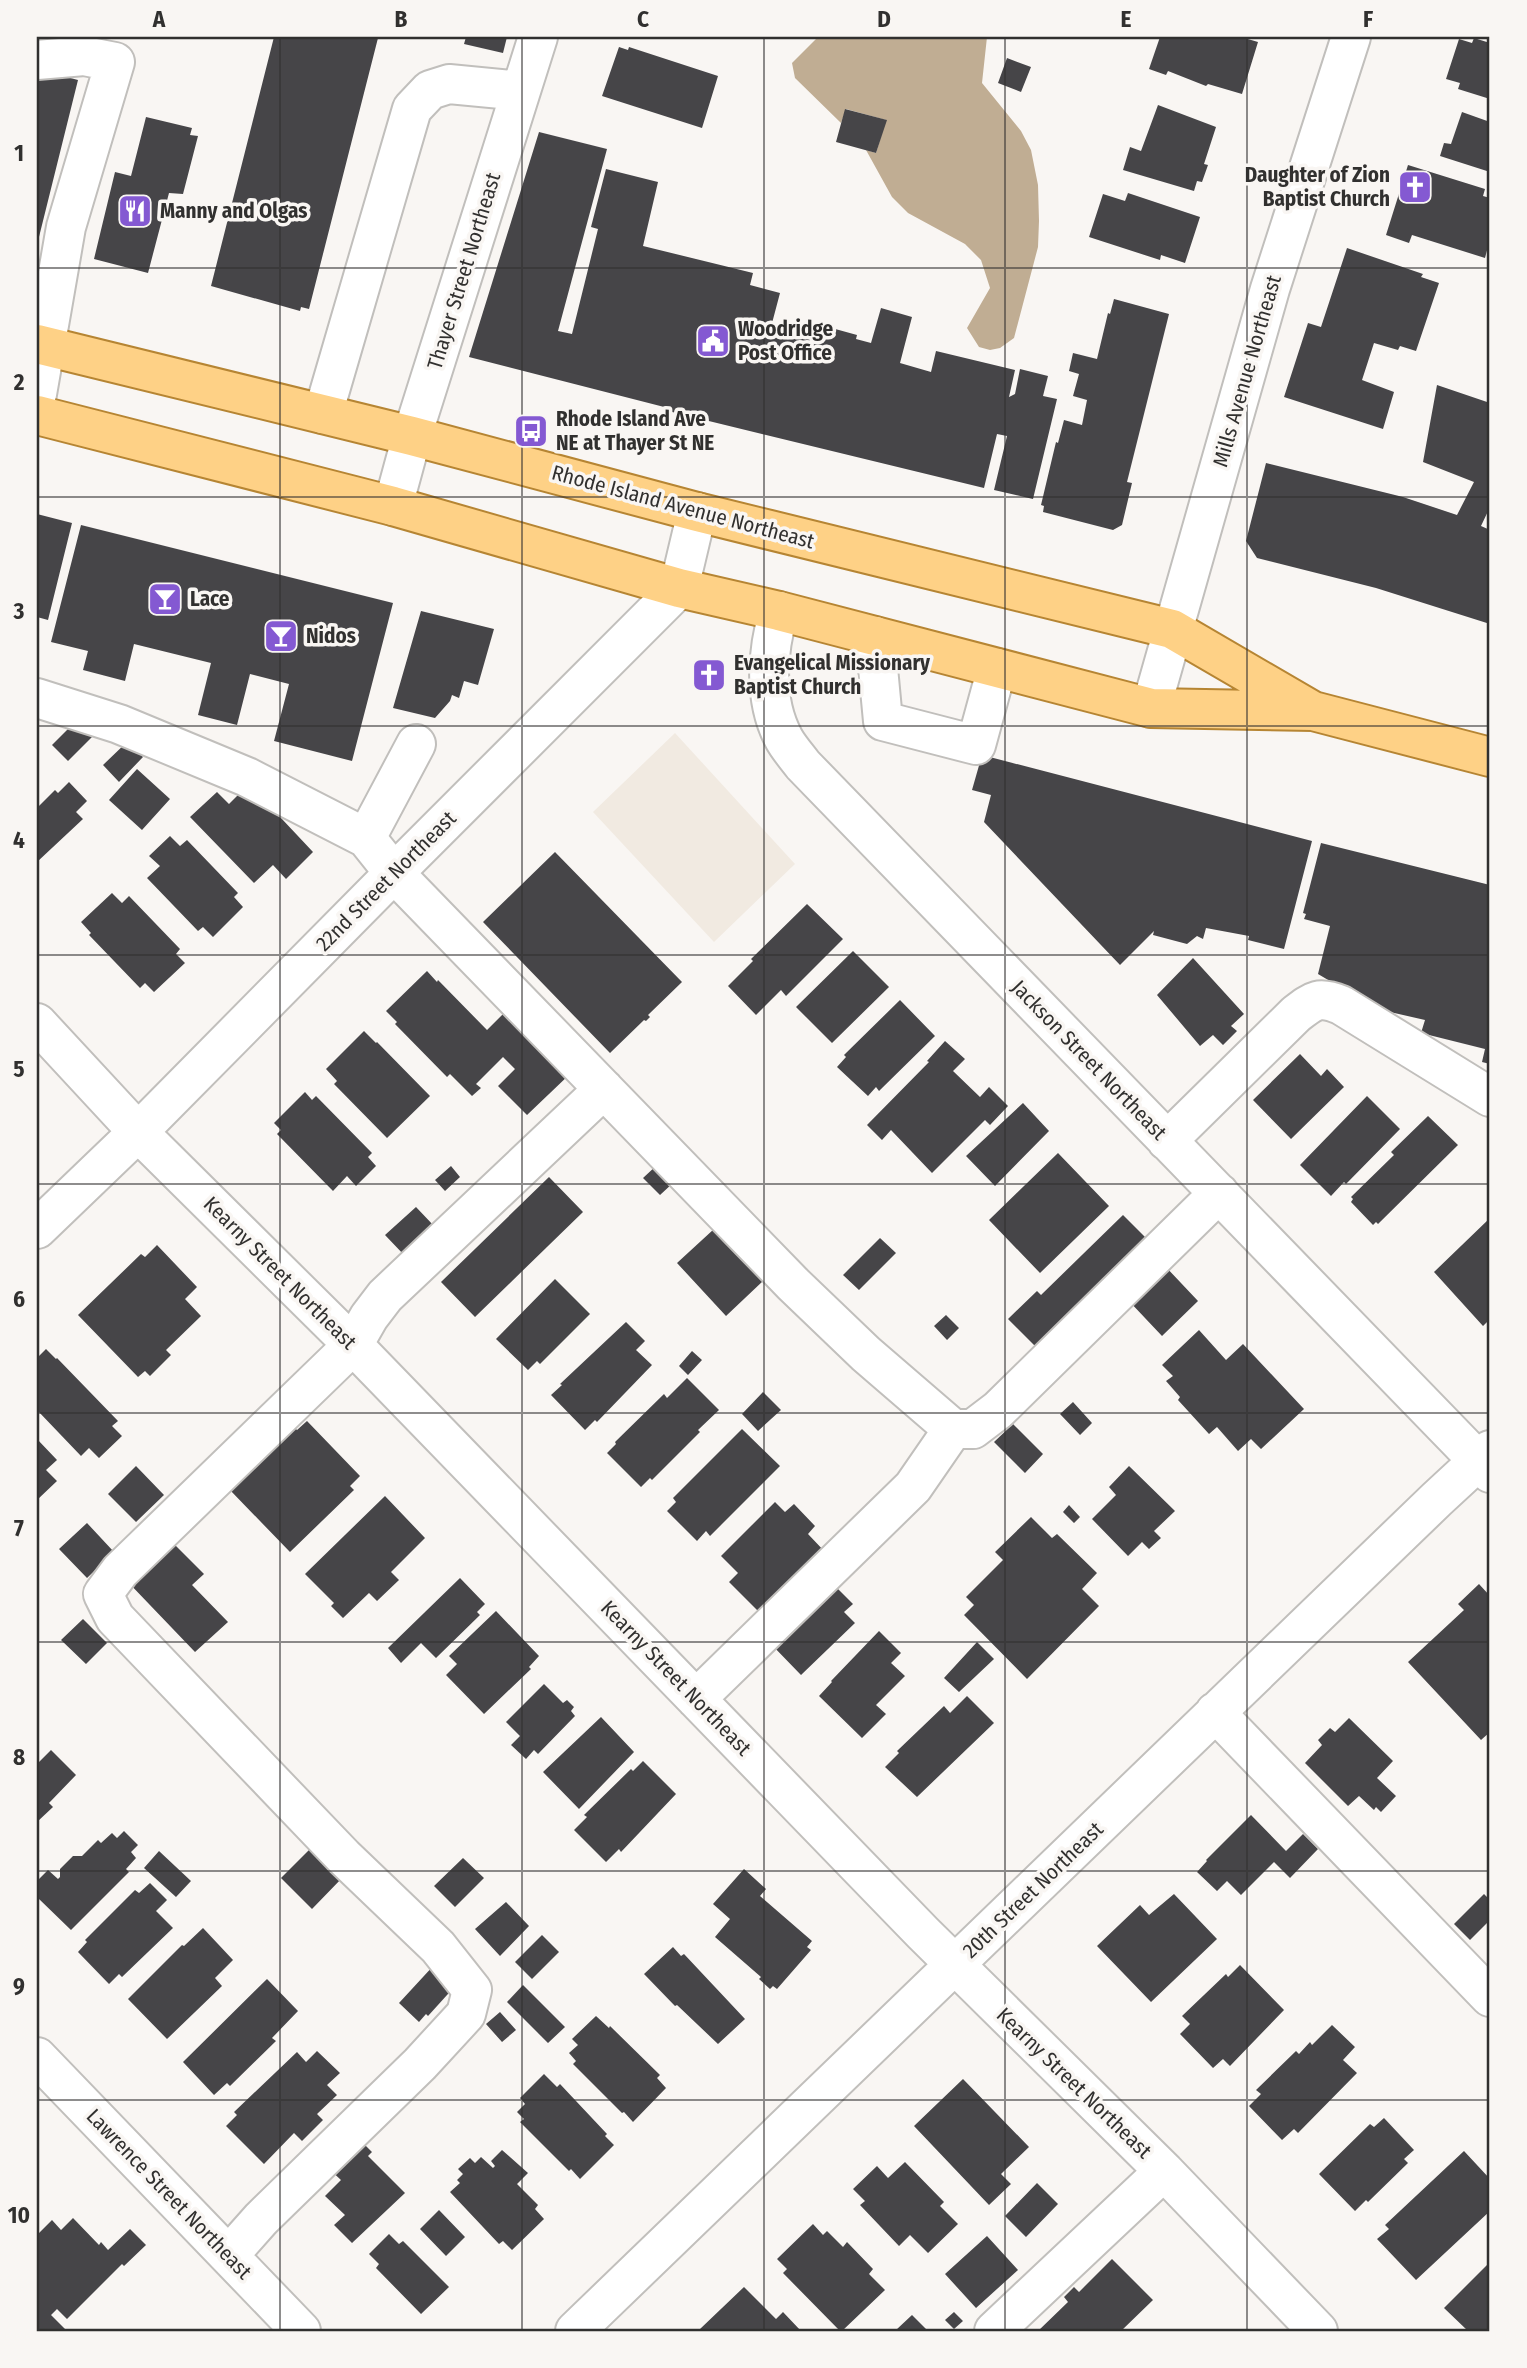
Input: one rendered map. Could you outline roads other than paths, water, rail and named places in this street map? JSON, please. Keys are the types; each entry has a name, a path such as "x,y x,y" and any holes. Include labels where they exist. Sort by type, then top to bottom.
{"main road":[{"name":"Rhode Island Avenue Northeast","path":"41,345 412,436 697,512 1172,629 1313,712"},
{"name":"Rhode Island Avenue Northeast","path":"37,415 393,506 679,588 779,611 1151,708 1313,712 1490,757"}],"street":[{"name":"Thayer Street Northeast","path":"393,506 412,436 538,37"},
{"name":"Mills Avenue Northeast","path":"1151,708 1270,289 1351,37"},
{"path":"37,60 84,56 115,62 66,227 41,345 37,394"},
{"path":"323,414 412,109 430,90 449,84 521,91"},
{"path":"679,588 697,512"},
{"name":"22nd Street Northeast","path":"37,1229 138,1132 679,588"},
{"name":"Jackson Street Northeast","path":"779,611 771,637 771,696 784,740 803,765 1167,1141 1486,1461"},
{"path":"875,636 883,722 976,745 998,668"},
{"path":"37,698 119,724 247,777 366,838 394,873 793,1284 866,1354 953,1429 972,1429 998,1410 1219,1193"},
{"path":"366,838 416,744"},
{"path":"1167,1141 1296,1014 1313,1002 1325,999 1341,1005 1490,1097"},
{"name":"Kearny Street Northeast","path":"37,1023 138,1132 353,1345 956,1966 1164,2171 1318,2331"},
{"path":"229,2255 261,2219 420,2064 466,2014 472,1990 438,1947 344,1857 142,1646 116,1618 103,1594 120,1571 353,1345 385,1296 604,1089"},
{"path":"696,1699 913,1486 953,1429"},
{"name":"20th Street Northeast","path":"575,2331 956,1966 1216,1712 1486,1461"},
{"path":"1216,1712 1490,1997"},
{"name":"Lawrence Street Northeast","path":"37,2057 301,2331"},
{"path":"994,2331 1164,2171"}],"place":[{"name":"Daughter of Zion Baptist Church","path":"1415,187"},
{"name":"Manny and Olgas","path":"135,211"},
{"name":"Woodridge Post Office","path":"713,341"},
{"name":"Rhode Island Ave NE at Thayer St NE","path":"531,431"},
{"name":"Lace","path":"165,599"},
{"name":"Nidos","path":"281,636"},
{"name":"Evangelical Missionary Baptist Church","path":"709,675"}]}
